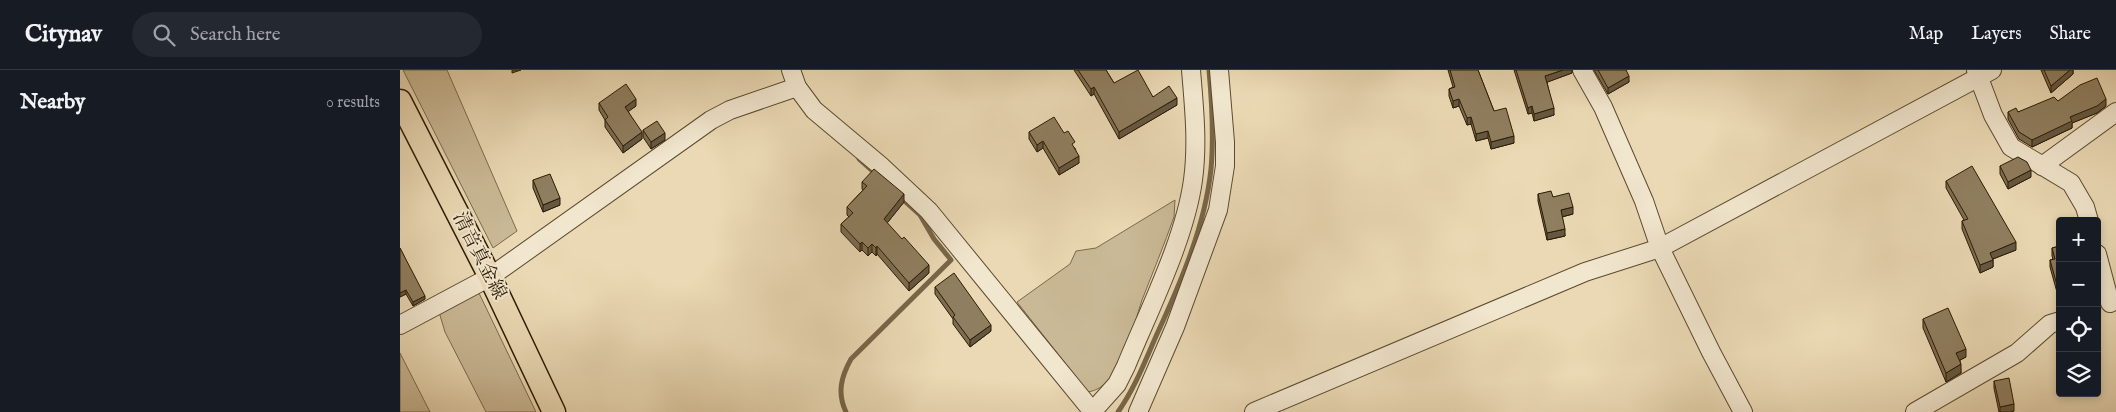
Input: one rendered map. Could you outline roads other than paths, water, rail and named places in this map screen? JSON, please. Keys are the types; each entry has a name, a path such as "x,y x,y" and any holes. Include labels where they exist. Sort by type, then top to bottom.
{"main road":[{"name":"清音真金線","path":"400,101 490,277 554,412"}],"street":[{"path":"790,70 797,87 814,110 882,167 929,212 1093,412 1117,384 1126,366 1183,222 1192,182 1196,150 1191,70"},
{"path":"1138,412 1175,327 1218,210 1224,173 1225,142 1219,70"},
{"path":"1582,70 1603,106 1644,201 1660,248 1743,412"},
{"path":"1254,412 1585,272 1660,248 1983,73 1993,115 2011,147 2071,183 2085,207 2088,217"},
{"path":"400,325 490,277 711,120 730,110 797,87"},
{"path":"2042,166 2116,112"},
{"path":"2099,262 2108,305"},
{"path":"1915,412 2017,353 2050,324 2056,322"}],"waterway":[{"path":"1118,412 1130,393 1175,294 1198,233 1208,190 1212,157 1209,70"},
{"path":"859,159 877,175"},
{"path":"846,412 843,405 841,385 851,359 951,260 934,239 920,215 899,196"}]}
